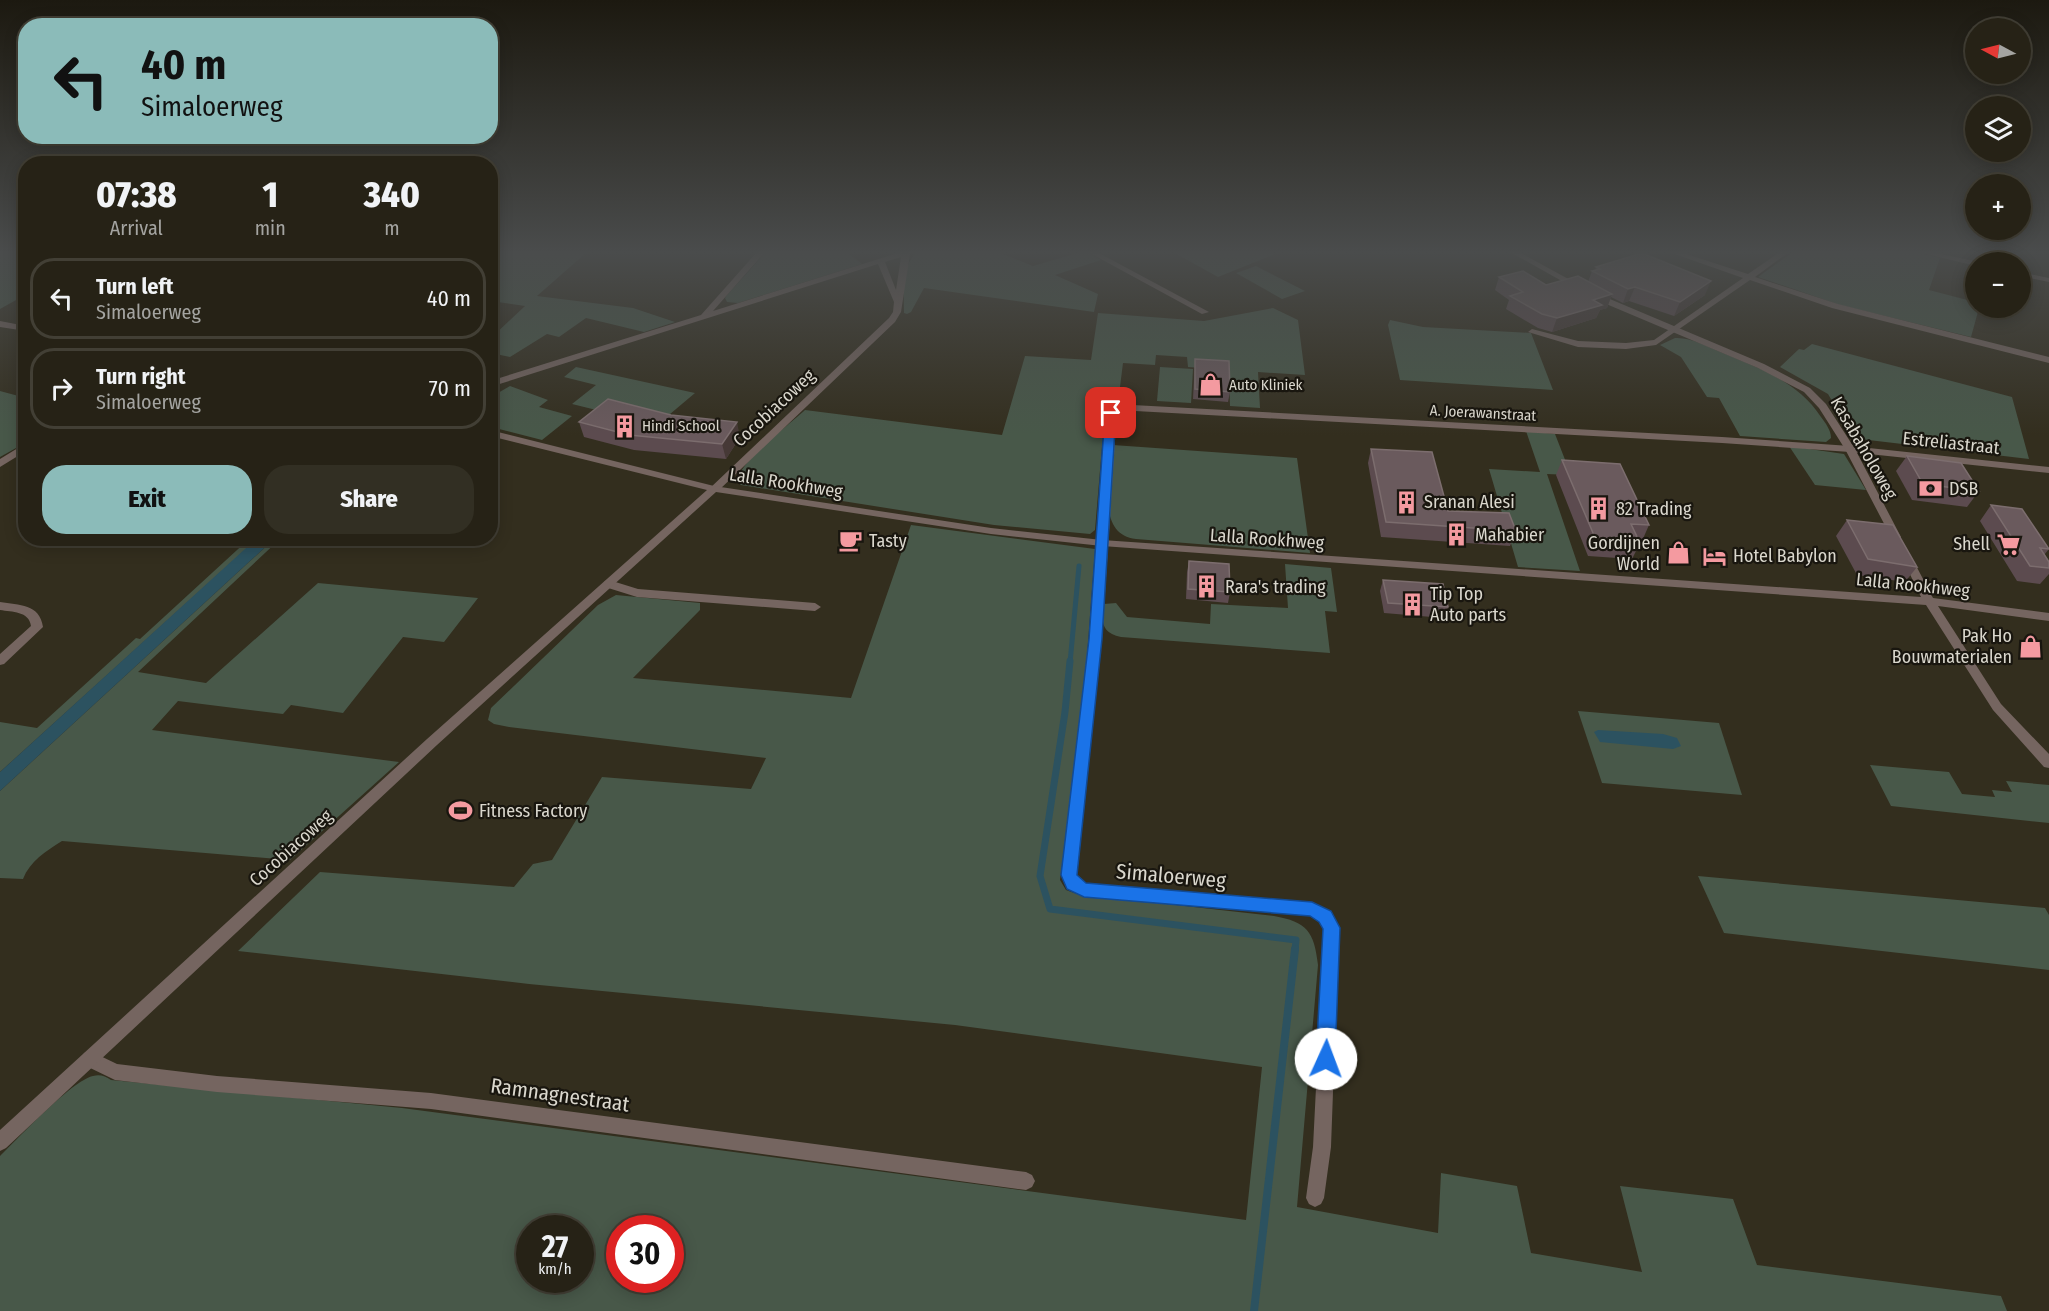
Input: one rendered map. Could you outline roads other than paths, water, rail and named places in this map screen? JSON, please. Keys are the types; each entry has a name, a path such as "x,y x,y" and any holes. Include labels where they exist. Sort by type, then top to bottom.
{"street":[{"path":"498,381 713,313"},
{"name":"Cocobiacoweg","path":"0,1142 219,938 714,489 884,329 896,313"},
{"name":"Kasabaholoweg","path":"1635,313 1761,366 1807,390 1823,406 1850,449 1929,601 1996,707 2049,763"},
{"path":"1532,332 1578,344 1626,346 1656,342 1694,313"},
{"path":"1863,313 2049,360"},
{"path":"0,324 18,327"},
{"path":"498,388 524,373"},
{"name":"A. Joerawanstraat","path":"1102,543 1111,413 1114,407 1850,449"},
{"name":"Lalla Rookhweg","path":"498,436 714,489 991,531 1102,543 1929,601 2049,617"},
{"name":"Estreliastraat","path":"1850,449 2049,470"},
{"path":"0,464 18,452"},
{"name":"Simaloerweg","path":"1102,543 1096,639 1069,875 1073,884 1084,890 1312,909 1325,916 1332,928 1322,1147 1315,1198"},
{"path":"609,584 637,593 815,607"},
{"path":"0,606 27,610 36,619 37,627 28,638 0,662"},
{"name":"Ramnagnestraat","path":"90,1059 116,1072 217,1084 431,1101 1026,1181"}],"water":[{"path":"248,546 266,546 0,791 0,772"},
{"path":"1598,730 1663,734 1677,738 1681,746 1673,749 1600,742 1594,732"}],"waterway":[{"path":"1070,663 1079,566"},
{"path":"1070,661 1065,712 1040,876 1050,909 1296,940 1295,950"},
{"path":"1254,1311 1295,949"}],"place":[{"name":"Auto Kliniek","path":"1211,385"},
{"name":"Hindi School","path":"624,426"},
{"name":"DSB","path":"1931,489"},
{"name":"Sranan Alesi","path":"1406,502"},
{"name":"82 Trading","path":"1598,509"},
{"name":"Mahabier","path":"1457,535"},
{"name":"Tasty","path":"851,541"},
{"name":"Shell","path":"2008,544"},
{"name":"Gordijnen World","path":"1678,553"},
{"name":"Hotel Babylon","path":"1715,556"},
{"name":"Rara's trading","path":"1207,587"},
{"name":"Tip Top Auto parts","path":"1412,604"},
{"name":"Pak Ho Bouwmaterialen","path":"2030,646"},
{"name":"Fitness Factory","path":"461,811"}]}
